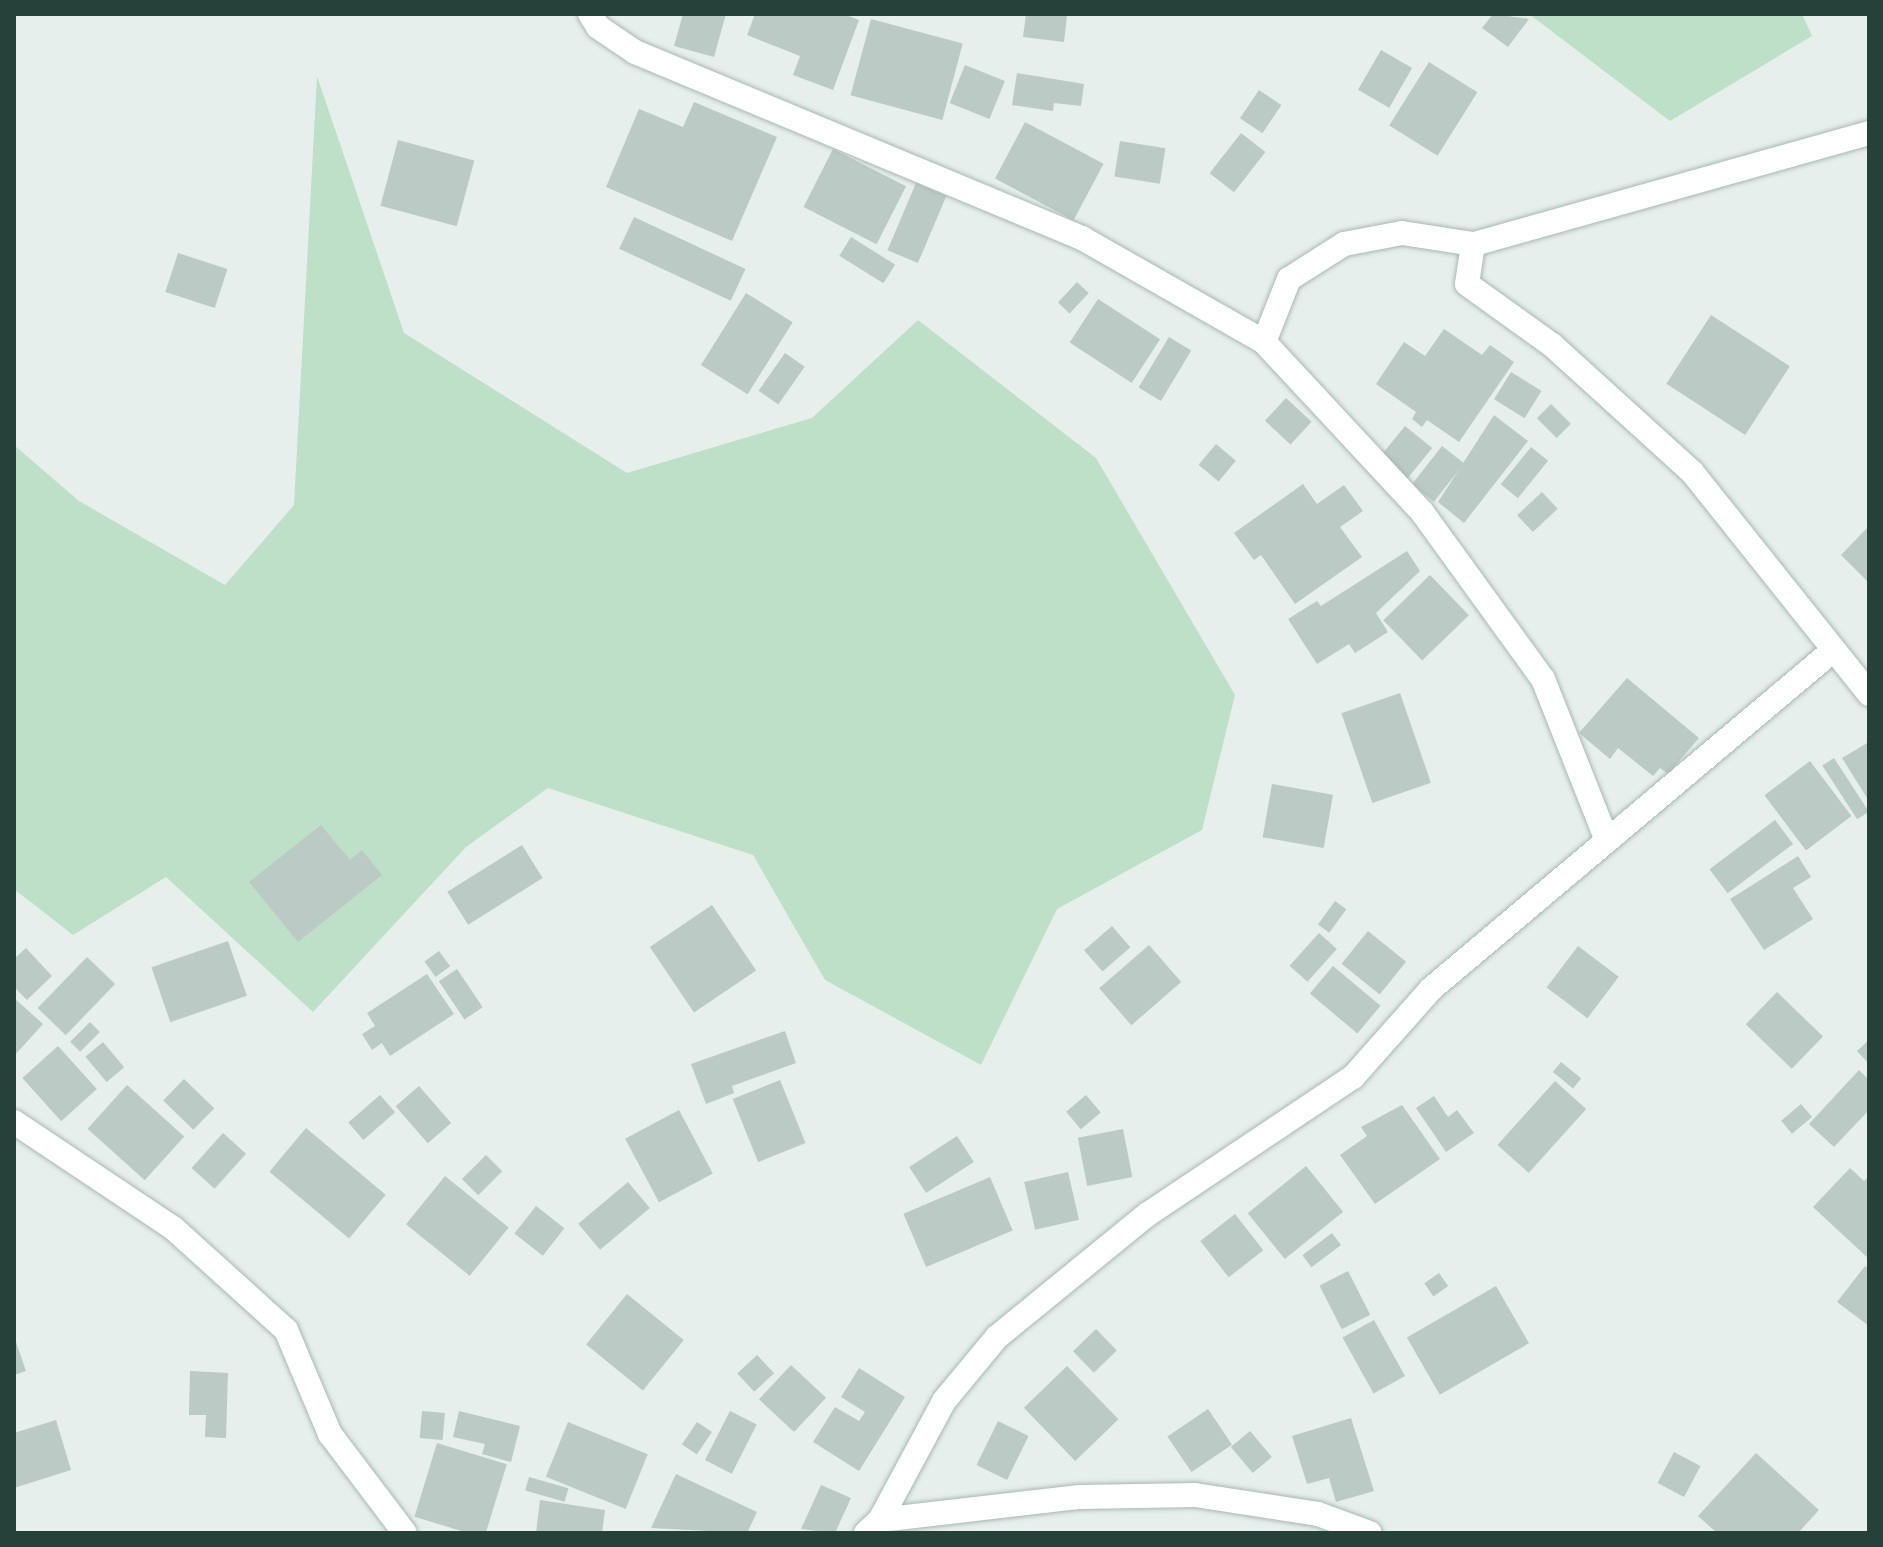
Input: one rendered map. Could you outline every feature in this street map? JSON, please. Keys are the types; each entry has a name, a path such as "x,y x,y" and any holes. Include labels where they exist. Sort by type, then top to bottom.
{"street":[{"path":"590,14 598,27 635,52 1082,238 1264,342 1422,512 1543,679 1606,838"},
{"path":"1264,342 1289,279 1344,244 1402,233 1473,244 1869,133"},
{"path":"1473,244 1467,284 1552,345 1692,472 1831,652 1869,694"},
{"path":"873,1527 944,1401 997,1337 1148,1214 1353,1077 1431,989 1606,838 1831,652"},
{"path":"14,1122 173,1228 286,1330 330,1434 405,1533"},
{"path":"873,1527 1080,1497 1195,1495 1318,1514 1370,1533"}],"green space":[{"path":"1529,14 1802,14 1812,36 1670,121"},
{"path":"317,76 404,333 627,473 812,418 918,320 1096,458 1235,695 1202,830 1057,909 981,1065 825,980 753,855 548,788 466,847 313,1012 166,877 73,935 14,889 14,445 79,501 225,585 294,505"}],"building":[{"path":"683,14 726,14 714,57 674,46"},
{"path":"755,14 844,14 859,20 833,90 793,75 800,56 747,35"},
{"path":"1026,14 1067,15 1064,42 1023,37"},
{"path":"1493,14 1529,19 1508,47 1482,28"},
{"path":"871,19 963,44 942,120 851,95"},
{"path":"1381,50 1412,68 1389,108 1358,90"},
{"path":"1429,62 1477,92 1438,156 1389,126"},
{"path":"965,65 1005,81 990,119 950,103"},
{"path":"1017,73 1084,84 1081,106 1054,103 1053,111 1012,105"},
{"path":"1259,90 1281,105 1262,133 1240,118"},
{"path":"694,102 777,137 732,241 606,187 639,109 683,127"},
{"path":"1025,122 1104,164 1074,220 995,179"},
{"path":"1241,133 1265,152 1234,192 1210,173"},
{"path":"398,140 474,160 457,226 380,206"},
{"path":"1120,141 1165,148 1160,184 1114,177"},
{"path":"833,149 906,186 877,244 803,207"},
{"path":"916,183 946,196 918,263 887,250"},
{"path":"634,217 745,269 731,301 619,249"},
{"path":"851,237 895,265 883,283 839,256"},
{"path":"178,253 227,269 215,308 165,292"},
{"path":"1077,282 1089,293 1070,313 1058,302"},
{"path":"746,293 793,322 748,394 701,365"},
{"path":"1098,299 1160,339 1132,383 1070,343"},
{"path":"1711,315 1790,366 1745,435 1666,384"},
{"path":"1444,329 1482,355 1490,345 1514,362 1459,442 1427,420 1422,427 1412,419 1416,412 1376,384 1404,342 1425,356"},
{"path":"1169,337 1191,350 1161,401 1139,388"},
{"path":"785,353 805,367 778,404 759,391"},
{"path":"1511,372 1542,391 1525,418 1494,399"},
{"path":"1286,398 1312,422 1290,445 1265,421"},
{"path":"1551,404 1571,424 1557,438 1537,418"},
{"path":"1494,415 1528,441 1464,523 1438,502"},
{"path":"1405,426 1432,448 1407,479 1380,457"},
{"path":"1216,444 1236,461 1219,481 1199,465"},
{"path":"1442,446 1464,463 1434,502 1412,485"},
{"path":"1531,447 1548,461 1518,498 1501,484"},
{"path":"1303,484 1317,504 1344,485 1363,511 1340,527 1362,557 1295,604 1261,555 1254,560 1234,533"},
{"path":"1542,492 1558,509 1533,532 1517,515"},
{"path":"1869,526 1869,583 1841,555"},
{"path":"1407,551 1420,571 1376,613 1388,632 1355,653 1349,644 1317,664 1288,619 1317,601 1321,606"},
{"path":"1430,575 1469,615 1422,660 1383,620"},
{"path":"1627,678 1699,738 1668,774 1660,768 1653,776 1618,748 1610,759 1579,733"},
{"path":"1400,693 1431,783 1372,803 1341,713"},
{"path":"1869,742 1869,801 1842,758"},
{"path":"1834,758 1869,812 1857,819 1822,766"},
{"path":"1810,761 1852,816 1806,850 1764,795"},
{"path":"1272,784 1333,795 1324,848 1263,837"},
{"path":"1775,820 1793,844 1728,893 1710,869"},
{"path":"321,825 350,860 362,850 382,875 298,942 249,882"},
{"path":"522,845 543,878 468,925 447,892"},
{"path":"1798,856 1811,877 1793,888 1813,919 1764,950 1730,899"},
{"path":"1335,901 1346,909 1329,933 1318,924"},
{"path":"712,905 756,970 694,1012 650,947"},
{"path":"1112,926 1130,947 1102,971 1084,950"},
{"path":"1368,931 1406,962 1380,994 1342,964"},
{"path":"1319,933 1337,949 1307,982 1290,966"},
{"path":"228,941 247,996 170,1022 151,967"},
{"path":"1149,945 1181,982 1131,1025 1099,988"},
{"path":"1578,946 1619,977 1587,1018 1547,988"},
{"path":"26,948 52,976 27,1000 14,987 14,959"},
{"path":"439,951 450,966 436,977 424,962"},
{"path":"87,957 115,984 66,1035 38,1008"},
{"path":"1333,966 1380,1006 1357,1033 1310,994"},
{"path":"457,969 483,1007 464,1019 439,981"},
{"path":"427,974 454,1014 390,1056 382,1043 372,1050 362,1034 375,1026 367,1013"},
{"path":"1777,992 1823,1036 1792,1069 1746,1024"},
{"path":"14,998 43,1024 14,1056"},
{"path":"90,1022 100,1032 80,1052 70,1042"},
{"path":"785,1031 796,1063 732,1086 734,1093 706,1104 691,1064"},
{"path":"1869,1040 1869,1064 1857,1051"},
{"path":"103,1042 124,1067 107,1082 85,1057"},
{"path":"58,1046 97,1089 61,1121 22,1078"},
{"path":"1561,1062 1581,1078 1573,1088 1553,1072"},
{"path":"1859,1070 1869,1080 1869,1110 1834,1147 1809,1124"},
{"path":"184,1079 214,1108 193,1130 163,1101"},
{"path":"780,1080 805,1143 758,1162 733,1099"},
{"path":"1555,1081 1586,1109 1529,1173 1497,1145"},
{"path":"127,1085 184,1137 145,1180 88,1129"},
{"path":"419,1086 451,1123 428,1143 396,1106"},
{"path":"380,1095 395,1112 363,1140 348,1123"},
{"path":"1086,1095 1101,1113 1081,1129 1066,1112"},
{"path":"1434,1096 1448,1117 1457,1110 1474,1133 1446,1152 1416,1108"},
{"path":"1801,1104 1812,1117 1792,1134 1781,1121"},
{"path":"1402,1105 1440,1159 1375,1204 1340,1155 1367,1136 1361,1127"},
{"path":"679,1110 713,1174 659,1202 625,1139"},
{"path":"306,1128 386,1195 349,1239 269,1172"},
{"path":"1123,1129 1132,1177 1087,1186 1078,1138"},
{"path":"223,1133 246,1154 215,1189 192,1168"},
{"path":"957,1136 974,1162 926,1193 909,1167"},
{"path":"486,1155 502,1171 478,1195 462,1179"},
{"path":"1306,1166 1343,1212 1285,1259 1248,1213"},
{"path":"1850,1168 1864,1181 1869,1176 1869,1259 1813,1207"},
{"path":"1068,1172 1079,1220 1035,1230 1024,1182"},
{"path":"445,1176 509,1228 470,1276 406,1224"},
{"path":"990,1177 1013,1230 926,1267 903,1214"},
{"path":"628,1182 650,1208 600,1250 578,1224"},
{"path":"536,1206 564,1228 543,1256 514,1234"},
{"path":"1235,1214 1263,1250 1229,1277 1200,1241"},
{"path":"1332,1233 1341,1245 1311,1267 1302,1255"},
{"path":"1865,1266 1869,1269 1869,1326 1837,1302"},
{"path":"1348,1271 1370,1315 1342,1329 1319,1286"},
{"path":"1439,1273 1448,1286 1433,1296 1424,1283"},
{"path":"1496,1286 1529,1343 1440,1395 1407,1338"},
{"path":"627,1294 684,1340 643,1390 586,1345"},
{"path":"1374,1320 1405,1376 1374,1393 1343,1337"},
{"path":"1096,1329 1117,1351 1094,1373 1073,1351"},
{"path":"14,1336 26,1371 14,1375"},
{"path":"757,1355 774,1373 754,1392 737,1373"},
{"path":"791,1365 826,1398 794,1432 759,1399"},
{"path":"1067,1366 1118,1419 1075,1461 1024,1408"},
{"path":"859,1368 905,1397 859,1471 813,1442 835,1407 859,1421 865,1412 841,1397"},
{"path":"190,1371 228,1373 226,1438 205,1437 206,1415 189,1415"},
{"path":"1208,1409 1232,1445 1191,1472 1167,1436"},
{"path":"422,1411 445,1413 443,1440 420,1438"},
{"path":"459,1411 520,1426 511,1462 482,1454 485,1444 453,1437"},
{"path":"730,1411 757,1425 732,1474 705,1460"},
{"path":"1351,1418 1374,1491 1336,1502 1329,1478 1307,1484 1292,1436"},
{"path":"56,1420 71,1470 14,1488 14,1433"},
{"path":"998,1421 1029,1436 1007,1480 977,1465"},
{"path":"568,1422 648,1454 626,1509 546,1477"},
{"path":"697,1422 712,1432 697,1454 682,1444"},
{"path":"1250,1431 1272,1457 1253,1473 1231,1447"},
{"path":"437,1443 507,1464 486,1533 468,1533 414,1517"},
{"path":"1674,1452 1700,1466 1684,1497 1658,1483"},
{"path":"1756,1453 1819,1510 1798,1533 1717,1533 1698,1516"},
{"path":"676,1474 757,1512 747,1533 651,1528"},
{"path":"529,1477 568,1488 565,1502 525,1490"},
{"path":"821,1485 851,1498 835,1533 801,1529"},
{"path":"540,1500 605,1510 602,1533 536,1533"}]}
